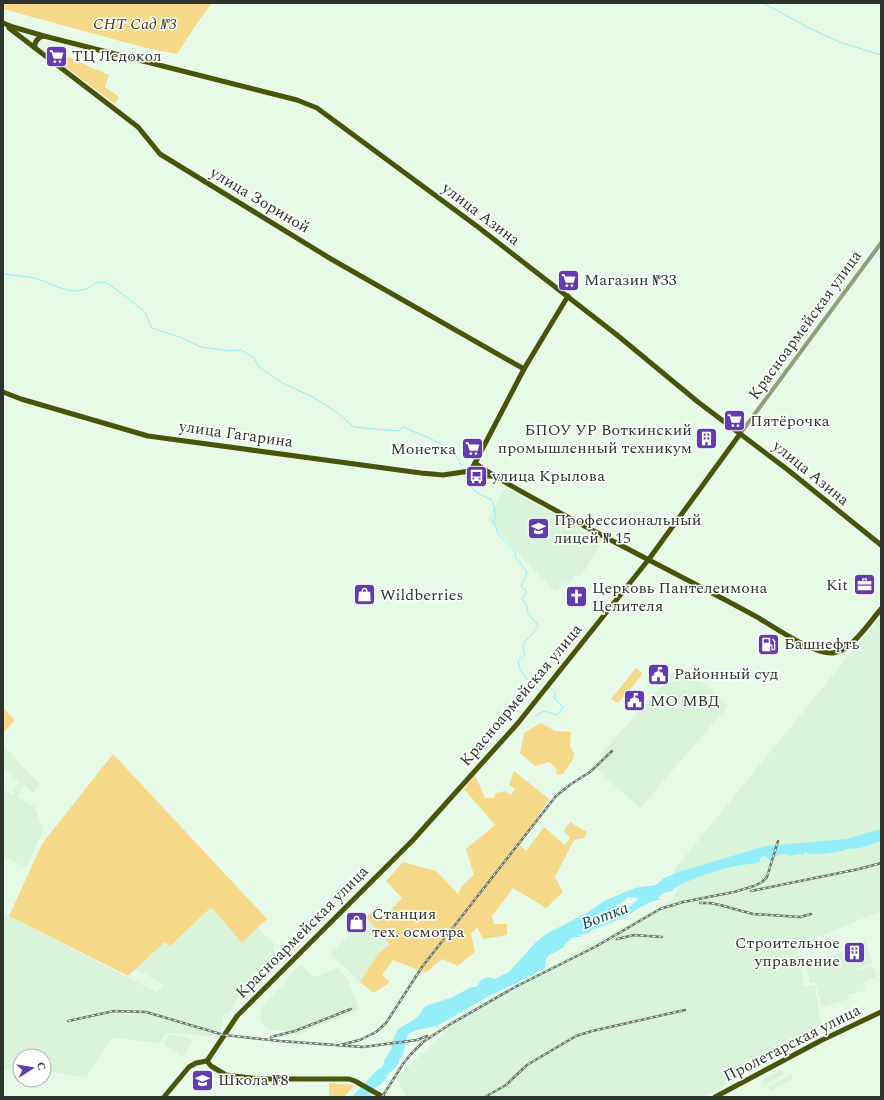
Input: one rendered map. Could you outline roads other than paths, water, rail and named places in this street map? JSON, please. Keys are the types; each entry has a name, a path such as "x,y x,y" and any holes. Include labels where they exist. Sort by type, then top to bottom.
{"main road":[{"name":"улица Азина","path":"3,23 44,36 297,100 325,113 478,226 568,296 698,402 788,470 881,545"},
{"name":"улица Зориной","path":"3,23 138,127 160,154 338,263 524,369"},
{"path":"35,48 36,41 44,36"},
{"path":"493,476 484,476 470,471 524,369 568,296"},
{"name":"улица Гагарина","path":"3,392 21,399 148,436 421,473 443,475 470,471"},
{"name":"Красноармейская улица","path":"207,1061 237,1016 413,840 501,742 554,680 649,559 740,434"},
{"path":"475,463 493,476 791,637 820,651 833,653 848,646 881,609"},
{"name":"Пролетарская улица","path":"715,1097 820,1041 881,1012"},
{"path":"164,1097 189,1068 196,1063 207,1061 211,1066 226,1075 261,1079 349,1079 380,1096"}],"street":[{"name":"Красноармейская улица","path":"740,434 881,243"}],"water":[{"name":"Вотка","path":"881,829 881,841 860,848 822,854 810,854 805,852 803,855 799,854 789,856 787,854 782,854 776,856 771,861 764,856 760,858 760,861 757,863 735,866 702,875 682,884 673,889 673,891 664,893 658,898 661,900 656,900 647,904 620,919 592,930 588,934 581,934 581,937 573,937 564,945 564,947 550,954 546,959 545,968 489,996 437,1026 417,1030 408,1034 399,1063 389,1073 386,1079 374,1089 370,1097 352,1097 375,1072 383,1066 384,1061 392,1047 391,1044 398,1029 416,1018 422,1012 423,1008 451,998 471,987 475,987 481,980 488,977 495,979 509,972 534,944 546,934 585,914 604,901 635,888 656,885 664,878 678,872 766,846 846,839","holes":["628,897 638,898 634,903 625,908 616,905 622,903"]}],"waterway":[{"path":"763,3 811,29 842,43 881,55"},
{"path":"3,274 35,278 66,290 76,291 87,289 96,283 105,282 145,312 152,328 180,337 201,347 229,351 241,350 254,358 259,367 284,384 311,396 335,411 354,427 399,431 403,427 449,449 457,457 463,470"},
{"path":"464,473 473,490 491,499 495,511 493,523 498,534 515,551 516,558 527,572 521,586 527,592 522,598 527,606 527,612 538,625 523,645 525,654 518,661 523,674 540,691"},
{"path":"534,717 544,711 557,715 563,707 554,698 556,694 551,688 549,688"}],"railway":[{"path":"340,1045 360,1040 376,1032 386,1023 422,967 556,796 590,772 612,751"},
{"path":"382,1097 403,1064 423,1042 449,1025 517,986 595,947 660,909 683,902 734,892 762,882 767,877 778,841"},
{"path":"751,891 859,869 881,863"},
{"path":"700,903 720,905 753,914 800,917 811,914"},
{"path":"617,939 634,935 662,937"},
{"path":"271,1037 295,1031 351,1009"},
{"path":"485,1097 506,1085 527,1065 576,1036 685,1010"},
{"path":"68,1021 114,1011 146,1012 224,1035 363,1047 417,1040 427,1036"}],"place":[{"name":"ТЦ Ледокол","path":"57,56"},
{"name":"Магазин №33","path":"568,280"},
{"name":"Пятёрочка","path":"734,421"},
{"name":"БПОУ УР Воткинский промышленный техникум","path":"707,439"},
{"name":"Монетка","path":"472,449"},
{"name":"улица Крылова","path":"477,476"},
{"name":"Профессиональный лицей № 15","path":"539,529"},
{"name":"Kit","path":"864,585"},
{"name":"Wildberries","path":"364,595"},
{"name":"Церковь Пантелеимона Целителя","path":"577,597"},
{"name":"Башнефть","path":"769,644"},
{"name":"Районный суд","path":"658,674"},
{"name":"МО МВД","path":"635,701"},
{"name":"Станция тех. осмотра","path":"357,923"},
{"name":"Строительное управление","path":"855,952"},
{"name":"Школа №8","path":"202,1080"}],"park label":[{"name":"СНТ Сад №3","path":"135,24"}]}
